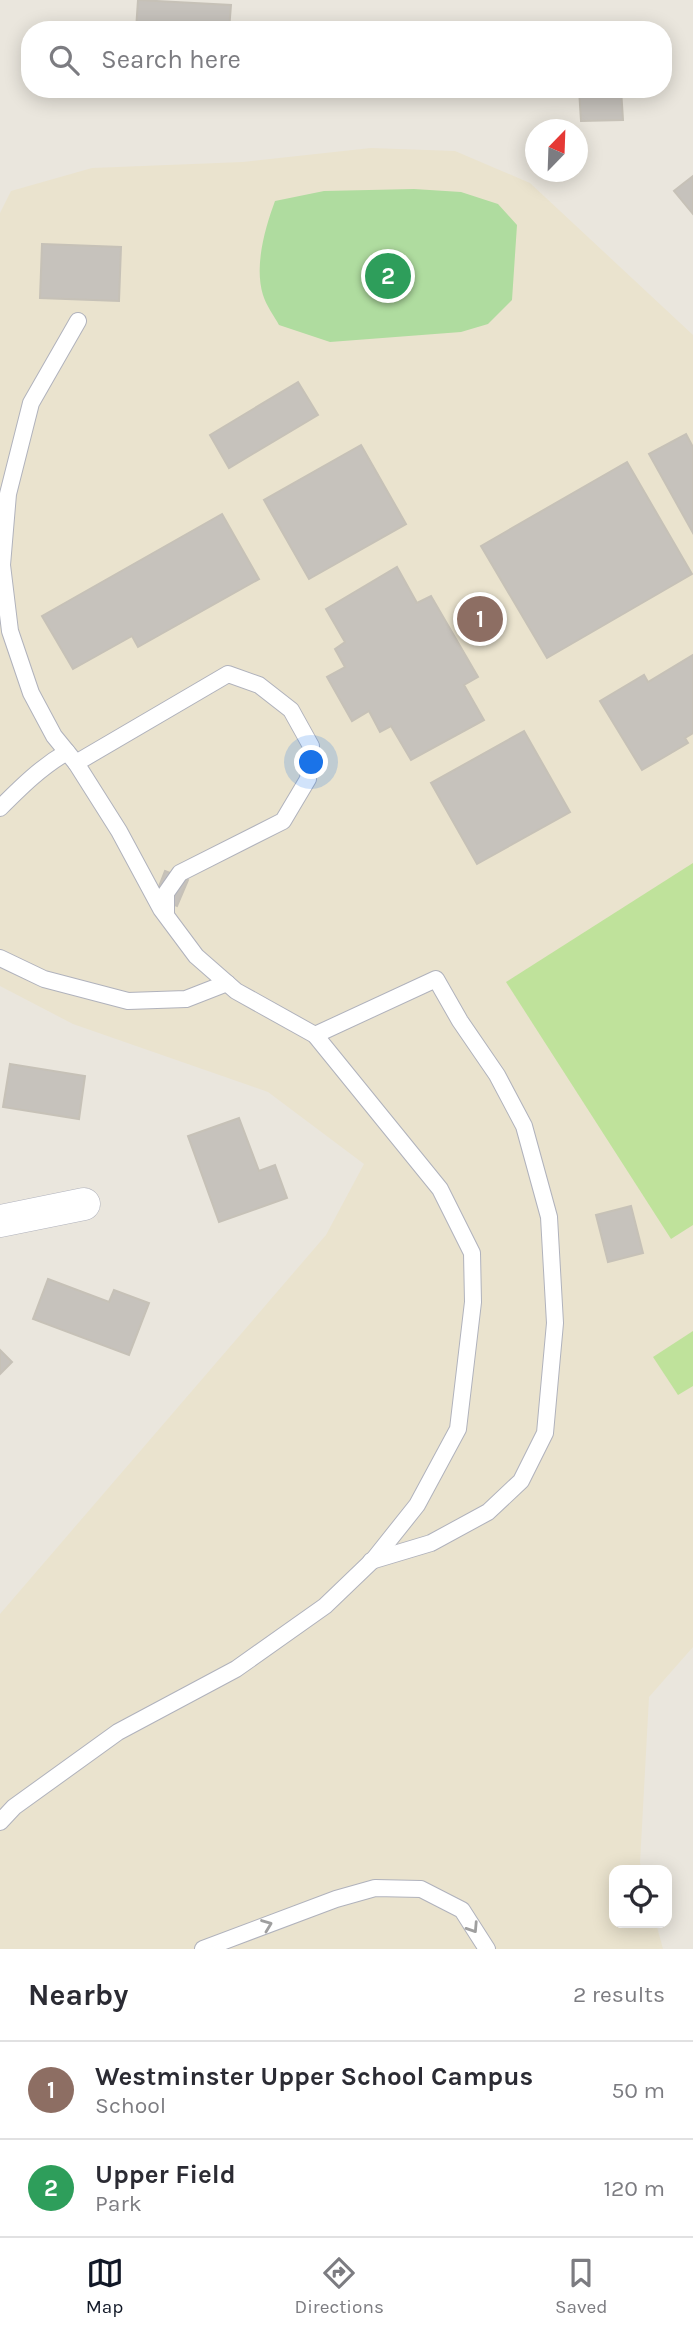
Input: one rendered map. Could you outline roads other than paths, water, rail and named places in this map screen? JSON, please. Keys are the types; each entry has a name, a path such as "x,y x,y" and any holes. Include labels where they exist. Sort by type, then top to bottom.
{"street":[{"path":"0,1221 84,1204"}],"lane":[{"path":"0,1822 14,1807 118,1732 236,1669 325,1606 371,1561 416,1505 458,1429 473,1302 472,1253 440,1189 315,1035 236,991 196,956 161,909 119,831 71,757 54,737 31,693 10,632 2,565 8,494 31,403 78,321"},
{"path":"0,808 50,761 71,757 228,674 259,685 290,710 311,746 308,779 283,821 180,873 166,893 166,914"},
{"path":"0,958 44,979 128,1001 186,999 227,983"},
{"path":"315,1035 436,979 460,1021 497,1075 524,1126 549,1217 555,1323 545,1433 521,1481 488,1512 431,1543 371,1561"},
{"path":"203,1949 336,1899 375,1888 421,1889 462,1910 487,1949"}],"place":[{"name":"Upper Field","path":"388,276"},
{"name":"Westminster Upper School Campus","path":"480,619"}]}
